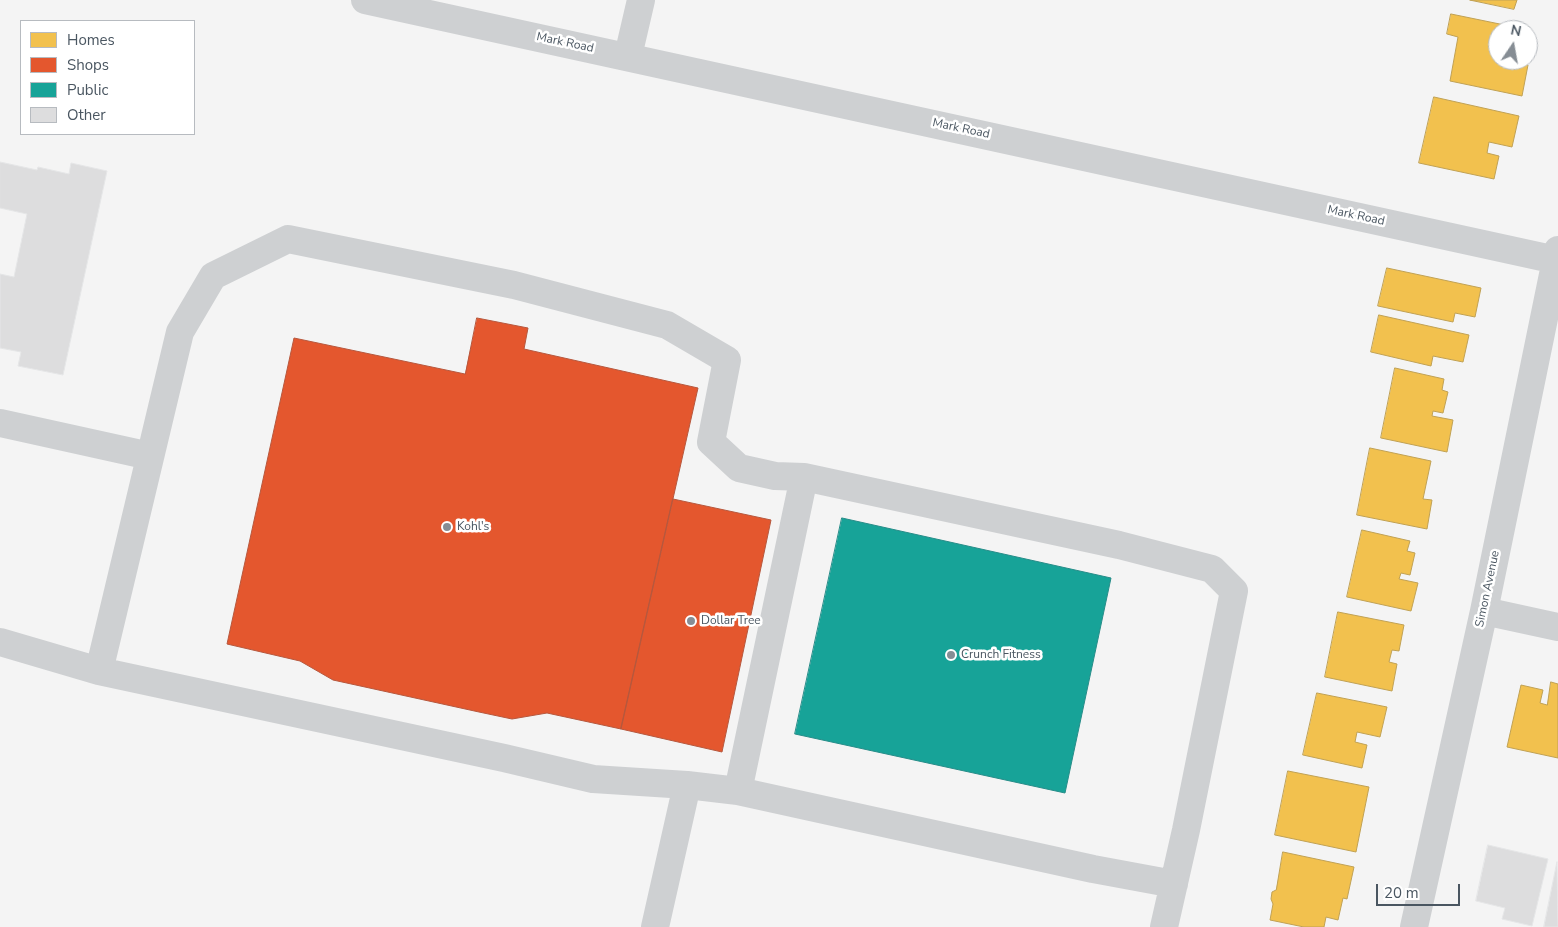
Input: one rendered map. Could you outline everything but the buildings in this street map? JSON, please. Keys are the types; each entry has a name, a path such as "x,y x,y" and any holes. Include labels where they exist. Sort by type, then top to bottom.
{"street":[{"name":"Mark Road","path":"365,0 1557,255"},
{"path":"628,56 641,0"},
{"path":"98,671 180,332 213,276 288,239 514,284 666,325 727,360 711,442 739,468 775,476 804,477 1119,545 1212,569 1234,591 1186,830 1164,927"},
{"name":"Simon Avenue","path":"1414,927 1484,611 1557,255"},
{"path":"0,423 150,456"},
{"path":"738,791 804,477"},
{"path":"1484,611 1558,627"},
{"path":"0,642 98,671 593,779 686,785 738,791 1093,869 1174,884"},
{"path":"655,927 686,785"}],"place":[{"name":"Kohl's","path":"447,527"},
{"name":"Dollar Tree","path":"691,621"},
{"name":"Crunch Fitness","path":"951,655"}]}
